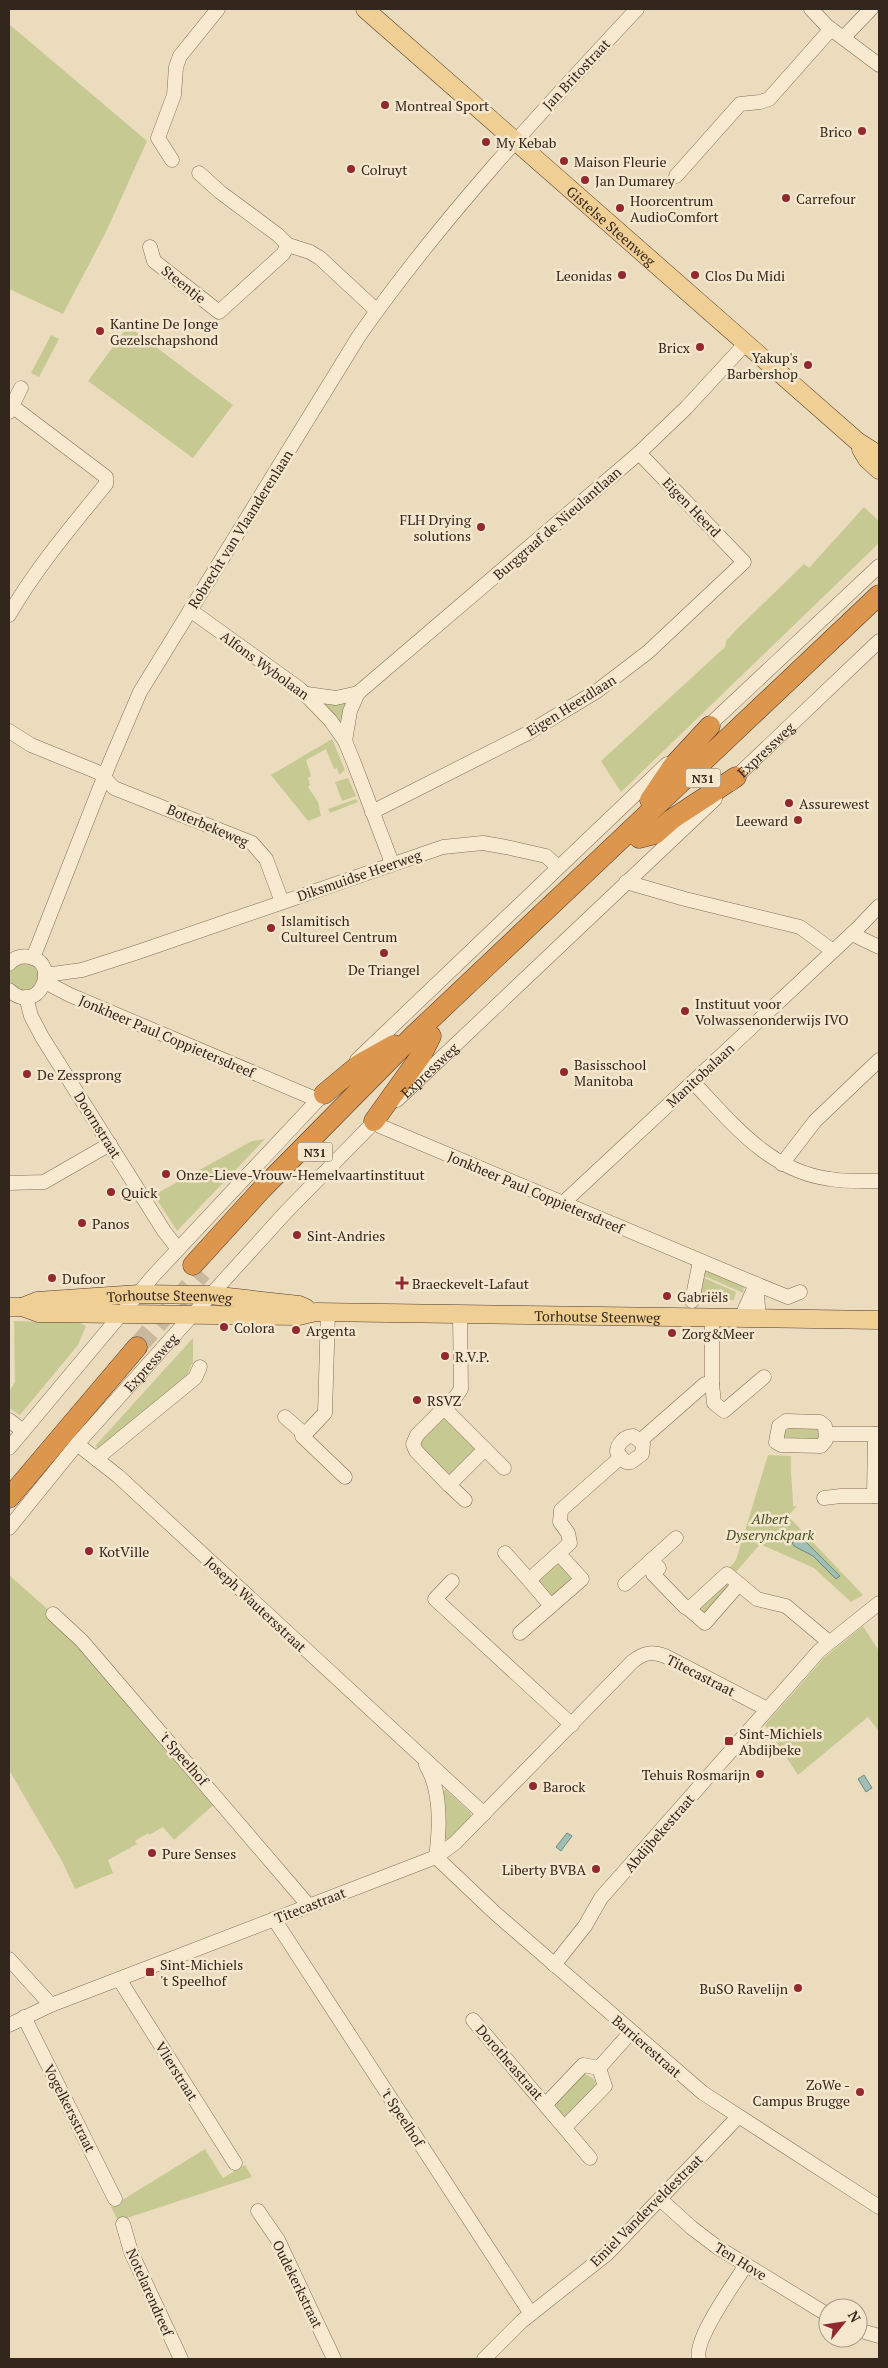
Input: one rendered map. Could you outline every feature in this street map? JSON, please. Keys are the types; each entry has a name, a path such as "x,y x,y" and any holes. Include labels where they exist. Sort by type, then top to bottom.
{"highway":[{"name":"Expressweg","path":"198,1268 319,1147 423,1035 638,831 879,595"},
{"name":"Expressweg","path":"638,831 879,613"},
{"path":"710,726 673,766 638,831 655,834 672,819 710,796 728,780 736,777"},
{"path":"321,1097 360,1064 423,1035 422,1054 374,1121"},
{"name":"Expressweg","path":"9,1479 133,1343 9,1498"}],"main road":[{"name":"Gistelse Steenweg","path":"365,9 857,442 879,455"},
{"name":"Gistelse Steenweg","path":"857,442 867,459 879,470"},
{"name":"Torhoutse Steenweg","path":"15,1307 37,1300 139,1294 210,1296 299,1305 322,1312"},
{"name":"Torhoutse Steenweg","path":"15,1307 39,1313 299,1316 322,1312 879,1320"}],"street":[{"path":"172,160 158,138 174,95 176,67 188,44 218,9"},
{"name":"Jan Britostraat","path":"516,140 637,9"},
{"path":"811,9 831,29 879,65"},
{"path":"842,38 871,9"},
{"path":"676,176 740,104 769,99 831,29"},
{"name":"Robrecht van Vlaanderenlaan","path":"33,958 140,692 377,311 516,140"},
{"path":"199,172 220,192 278,234 288,245 310,252 320,258 377,311"},
{"name":"Steentje","path":"150,247 154,261 219,312 283,254 288,245"},
{"name":"Burggraaf de Nieulantlaan","path":"345,741 350,711 358,693 639,453 691,403 746,343"},
{"path":"9,614 31,580 106,484 106,477 93,465 11,409 21,388"},
{"name":"Eigen Heerd","path":"639,453 744,562"},
{"name":"Eigen Heerdlaan","path":"372,812 526,734 597,691 648,652 744,562"},
{"path":"9,1448 178,1249 321,1097 558,867 879,566"},
{"name":"Alfons Wybolaan","path":"190,610 307,694 330,720 345,741 392,864"},
{"name":"Expressweg","path":"9,1528 77,1444 193,1314 374,1121 732,784 736,777 879,640"},
{"name":"Burggraaf de Nieulantlaan","path":"307,694 336,698 358,693"},
{"name":"Boterbekeweg","path":"9,730 31,745 100,773 114,788 252,843 266,859 282,902"},
{"name":"Diksmuidse Heerweg","path":"45,979 82,970 443,847 483,843 546,856 558,867"},
{"path":"626,882 690,900 800,926 833,951"},
{"name":"Manitobalaan","path":"563,1203 852,934 879,906"},
{"path":"852,934 879,947"},
{"path":"9,964 21,957 33,958 42,966 45,979 38,993 26,998 9,990"},
{"name":"Jonkheer Paul Coppietersdreef","path":"45,979 70,995 321,1097"},
{"name":"Doornstraat","path":"26,998 31,1016 42,1037 178,1249"},
{"path":"782,1164 815,1121 879,1060"},
{"path":"693,1082 749,1141 782,1164 807,1174 830,1179 879,1181"},
{"name":"Jonkheer Paul Coppietersdreef","path":"374,1121 380,1126 788,1297 800,1292"},
{"path":"9,1183 44,1182 110,1144"},
{"path":"692,1301 700,1261"},
{"path":"741,1318 756,1284"},
{"path":"756,1284 759,1318"},
{"path":"302,1432 308,1431 325,1413 322,1312"},
{"path":"460,1315 461,1389 452,1402 417,1435 413,1444 416,1451 465,1500"},
{"path":"712,1318 712,1384 714,1403 724,1411 764,1377"},
{"path":"96,1459 195,1378 200,1367"},
{"path":"529,1580 570,1543 570,1538 559,1518 561,1510 621,1457 617,1452 619,1444 629,1436 633,1436 640,1441 705,1384 712,1384"},
{"path":"444,1408 504,1468"},
{"path":"286,1417 302,1432 302,1436 345,1477"},
{"path":"9,1420 23,1431"},
{"path":"824,1498 877,1496 877,1434 826,1434"},
{"name":"Joseph Wautersstraat","path":"77,1444 110,1470 484,1814"},
{"path":"449,1484 485,1449"},
{"path":"625,1584 676,1538"},
{"path":"505,1553 551,1606"},
{"path":"520,1633 582,1579 559,1554"},
{"path":"638,1571 646,1580 659,1568 651,1560"},
{"path":"653,1574 705,1623 739,1584"},
{"path":"689,1609 727,1574 757,1598 786,1606 828,1642"},
{"path":"452,1582 435,1599 572,1725"},
{"name":"Abdijbekestraat","path":"554,1965 585,1926 602,1898 828,1642 879,1603"},
{"name":"'t Speelhof","path":"54,1614 82,1641 309,1906"},
{"name":"Titecastraat","path":"9,2025 51,2005 436,1857 456,1842 632,1662 648,1653 665,1656 768,1709"},
{"name":"Joseph Wautersstraat","path":"415,1751 428,1769 436,1788 438,1840 436,1857"},
{"name":"Barrierestraat","path":"436,1857 554,1965 702,2093 879,2207"},
{"name":"'t Speelhof","path":"274,1919 531,2314"},
{"path":"9,1959 51,2005"},
{"name":"Vlierstraat","path":"119,1979 235,2163"},
{"name":"Vogelkersstraat","path":"24,2017 115,2199"},
{"name":"Dorotheastraat","path":"473,2020 590,2158"},
{"path":"565,2128 605,2086 599,2068 631,2032"},
{"name":"Dorotheastraat","path":"546,2104 584,2065 599,2068"},
{"name":"Emiel Vanderveldestraat","path":"484,2359 531,2314 608,2253 738,2117"},
{"name":"Ten Hove","path":"660,2199 692,2228 818,2309"},
{"name":"Oudekerkstraat","path":"258,2211 278,2240 334,2359"},
{"name":"Notelarendreef","path":"123,2224 131,2252 181,2359"},
{"path":"699,2359 697,2353 702,2337 746,2264"}],"green space":[{"path":"9,24 147,141 106,232 63,314 9,289"},
{"path":"128,326 233,405 193,458 88,381"},
{"path":"51,335 59,339 39,377 31,373"},
{"path":"864,507 879,521 879,543 621,792 601,761 725,647 726,641 736,630 804,564 809,568"},
{"path":"351,698 344,730 320,701"},
{"path":"332,739 345,770 339,775 337,768 334,769 326,749 306,760 311,776 308,778 310,785 308,787 318,802 321,816 308,821 271,775"},
{"path":"348,778 356,796 342,801 335,782"},
{"path":"356,799 358,802 330,813 328,809"},
{"path":"32,960 42,979 27,994 9,983 11,966"},
{"path":"265,1139 177,1231 154,1195 252,1141"},
{"path":"704,1268 744,1287 743,1293 700,1274"},
{"path":"700,1276 736,1292 734,1300 695,1300"},
{"path":"14,1321 81,1323 86,1326 78,1345 20,1415 9,1408 9,1392 15,1382"},
{"path":"193,1338 193,1364 186,1380 98,1449 95,1446"},
{"path":"444,1417 476,1449 450,1476 417,1443"},
{"path":"819,1427 819,1440 783,1437 784,1428"},
{"name":"Albert Dyserynckpark","path":"768,1455 791,1456 793,1506 797,1506 788,1516 863,1595 851,1602 814,1568 760,1544 736,1572 730,1567 736,1560"},
{"path":"558,1563 573,1577 553,1596 550,1596 538,1584 539,1578"},
{"path":"9,1575 53,1614 218,1801 174,1840 163,1827 149,1835 148,1833 135,1841 137,1844 108,1860 113,1873 75,1889 62,1861 9,1770"},
{"path":"724,1581 730,1584 706,1616 696,1608"},
{"path":"863,1626 879,1651 879,1731 868,1717 798,1775 765,1725 824,1658"},
{"path":"445,1789 471,1813 471,1818 449,1840 444,1838 442,1793"},
{"path":"583,2073 594,2079 597,2085 565,2117 554,2105"},
{"path":"205,2149 223,2178 245,2165 252,2177 118,2221 111,2207"}],"water":[{"path":"796,1537 802,1538 840,1576 836,1579 813,1556 794,1546 792,1543"},
{"path":"864,1775 872,1788 866,1792 858,1779"},
{"path":"567,1833 572,1836 561,1851 556,1847"}],"tunnel":[{"path":"137,1347 202,1272"}],"place":[{"name":"Montreal Sport","path":"385,105"},
{"name":"Brico","path":"862,131"},
{"name":"My Kebab","path":"486,142"},
{"name":"Maison Fleurie","path":"564,161"},
{"name":"Colruyt","path":"351,169"},
{"name":"Jan Dumarey","path":"585,180"},
{"name":"Carrefour","path":"786,198"},
{"name":"Hoorcentrum AudioComfort","path":"620,208"},
{"name":"Leonidas","path":"622,275"},
{"name":"Clos Du Midi","path":"695,275"},
{"name":"Kantine De Jonge Gezelschapshond","path":"100,331"},
{"name":"Bricx","path":"700,347"},
{"name":"Yakup's Barbershop","path":"808,365"},
{"name":"FLH Drying solutions","path":"481,527"},
{"name":"Assurewest","path":"789,803"},
{"name":"Leeward","path":"798,820"},
{"name":"Islamitisch Cultureel Centrum","path":"271,928"},
{"name":"De Triangel","path":"384,953"},
{"name":"Instituut voor Volwassenonderwijs IVO","path":"685,1011"},
{"name":"Basisschool Manitoba","path":"564,1072"},
{"name":"De Zessprong","path":"27,1074"},
{"name":"Onze-Lieve-Vrouw-Hemelvaartinstituut","path":"166,1174"},
{"name":"Quick","path":"111,1192"},
{"name":"Panos","path":"82,1223"},
{"name":"Sint-Andries","path":"297,1235"},
{"name":"Dufoor","path":"52,1278"},
{"name":"Braeckevelt-Lafaut","path":"402,1283"},
{"name":"Gabriëls","path":"667,1296"},
{"name":"Colora","path":"224,1327"},
{"name":"Argenta","path":"296,1330"},
{"name":"Zorg&Meer","path":"672,1333"},
{"name":"R.V.P.","path":"445,1356"},
{"name":"RSVZ","path":"417,1400"},
{"name":"KotVille","path":"89,1551"},
{"name":"Sint-Michiels Abdijbeke","path":"729,1741"},
{"name":"Tehuis Rosmarijn","path":"760,1774"},
{"name":"Barock","path":"533,1786"},
{"name":"Pure Senses","path":"152,1853"},
{"name":"Liberty BVBA","path":"596,1869"},
{"name":"Sint-Michiels 't Speelhof","path":"150,1972"},
{"name":"BuSO Ravelijn","path":"798,1988"},
{"name":"ZoWe - Campus Brugge","path":"860,2092"}]}
